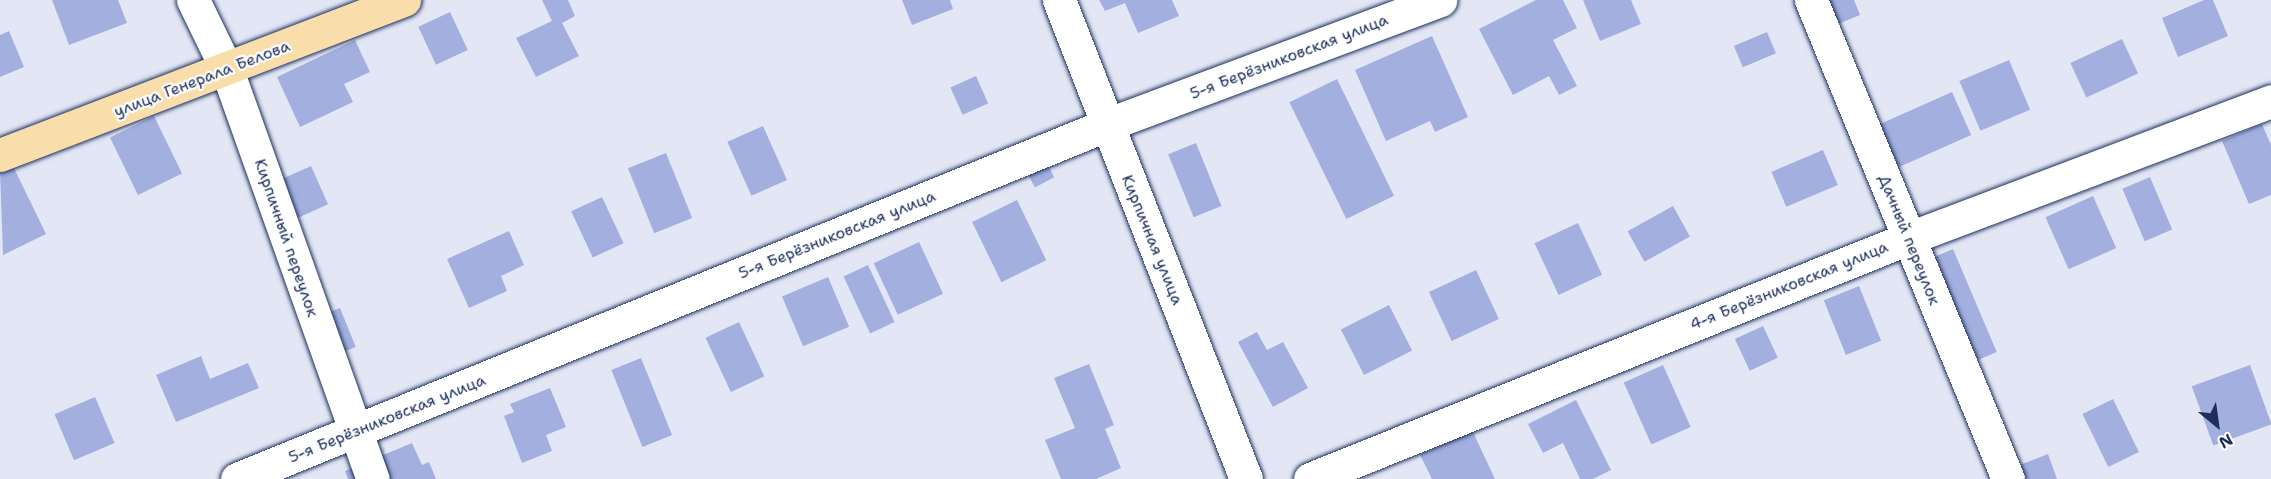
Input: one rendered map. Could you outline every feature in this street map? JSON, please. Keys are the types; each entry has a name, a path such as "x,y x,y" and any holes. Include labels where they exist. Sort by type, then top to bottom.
{"main road":[{"name":"улица Генерала Белова","path":"0,155 228,70 404,0"}],"street":[{"name":"Кирпичный переулок","path":"193,0 228,70 373,479"},
{"name":"Кирпичная улица","path":"1059,0 1246,479"},
{"name":"5-я Берёзниковская улица","path":"237,479 1106,125 1440,0"},
{"name":"Дачный переулок","path":"1811,0 2008,479"},
{"name":"4-я Берёзниковская улица","path":"1310,479 1909,238 2271,101"}],"building":[{"path":"52,0 118,0 127,23 69,45"},
{"path":"542,0 568,0 575,16 562,23 579,56 536,77 516,38 552,21"},
{"path":"902,0 950,0 953,9 912,25"},
{"path":"1099,0 1172,0 1179,16 1138,33 1125,3 1105,11"},
{"path":"1536,0 1563,0 1577,28 1553,40 1577,86 1559,95 1549,76 1513,95 1479,29"},
{"path":"1583,0 1631,0 1641,24 1600,41"},
{"path":"1811,0 1854,0 1860,15 1823,30"},
{"path":"2204,0 2213,0 2228,36 2178,57 2162,18"},
{"path":"450,12 468,50 436,65 418,27"},
{"path":"9,31 24,67 0,77 0,35"},
{"path":"1767,32 1776,53 1743,67 1734,46"},
{"path":"1432,36 1468,117 1435,132 1430,121 1386,141 1355,70"},
{"path":"2122,39 2138,73 2086,98 2070,63"},
{"path":"355,40 370,72 344,84 353,102 300,127 277,77"},
{"path":"2009,60 2030,110 1980,131 1959,81"},
{"path":"976,76 988,103 963,115 950,87"},
{"path":"1337,79 1394,196 1346,219 1289,102"},
{"path":"1952,92 1971,135 1883,174 1864,131"},
{"path":"154,116 182,174 138,195 110,137"},
{"path":"2262,124 2271,145 2271,195 2249,204 2222,141"},
{"path":"763,126 787,180 751,196 727,142"},
{"path":"1196,143 1221,206 1194,217 1168,154"},
{"path":"1823,150 1838,185 1786,207 1771,172"},
{"path":"666,153 692,218 654,233 628,168"},
{"path":"1043,156 1054,177 1035,188 1024,166"},
{"path":"13,166 46,234 3,255 0,172"},
{"path":"311,166 328,204 277,227 260,189"},
{"path":"2150,177 2172,229 2145,241 2122,189"},
{"path":"2093,196 2116,248 2069,269 2045,217"},
{"path":"602,197 624,243 593,258 571,211"},
{"path":"1017,200 1046,260 1001,282 972,222"},
{"path":"1673,206 1690,237 1644,262 1628,231"},
{"path":"1578,223 1602,275 1559,295 1534,243"},
{"path":"509,231 524,265 501,276 507,291 469,308 447,259"},
{"path":"919,242 943,294 898,315 874,263"},
{"path":"1953,249 1997,352 1966,365 1923,262"},
{"path":"868,265 895,322 870,334 844,276"},
{"path":"1476,270 1499,319 1452,341 1429,292"},
{"path":"828,277 849,327 803,346 782,297"},
{"path":"1859,286 1881,341 1846,355 1824,300"},
{"path":"1389,305 1412,350 1364,375 1341,330"},
{"path":"340,308 356,347 321,361 306,322"},
{"path":"739,322 764,376 731,392 705,338"},
{"path":"1763,326 1778,358 1750,371 1735,339"},
{"path":"1257,332 1267,350 1283,342 1308,388 1273,407 1238,342"},
{"path":"201,356 210,379 248,363 259,388 176,422 156,375"},
{"path":"641,358 672,435 642,447 611,370"},
{"path":"1089,364 1114,425 1105,429 1121,468 1096,479 1061,479 1045,440 1075,428 1054,378"},
{"path":"1663,365 1691,427 1651,445 1624,382"},
{"path":"2250,365 2271,424 2213,445 2192,386"},
{"path":"550,388 566,427 546,435 552,451 522,463 504,416 514,412 510,404"},
{"path":"95,397 115,443 74,460 54,414"},
{"path":"2113,399 2139,452 2108,467 2082,414"},
{"path":"1576,400 1611,470 1593,479 1580,479 1563,443 1543,453 1528,424"},
{"path":"1472,430 1495,479 1432,479 1420,455"},
{"path":"412,443 422,465 429,462 436,479 348,479 345,471"},
{"path":"2048,454 2057,479 2001,479 1999,473"}]}
